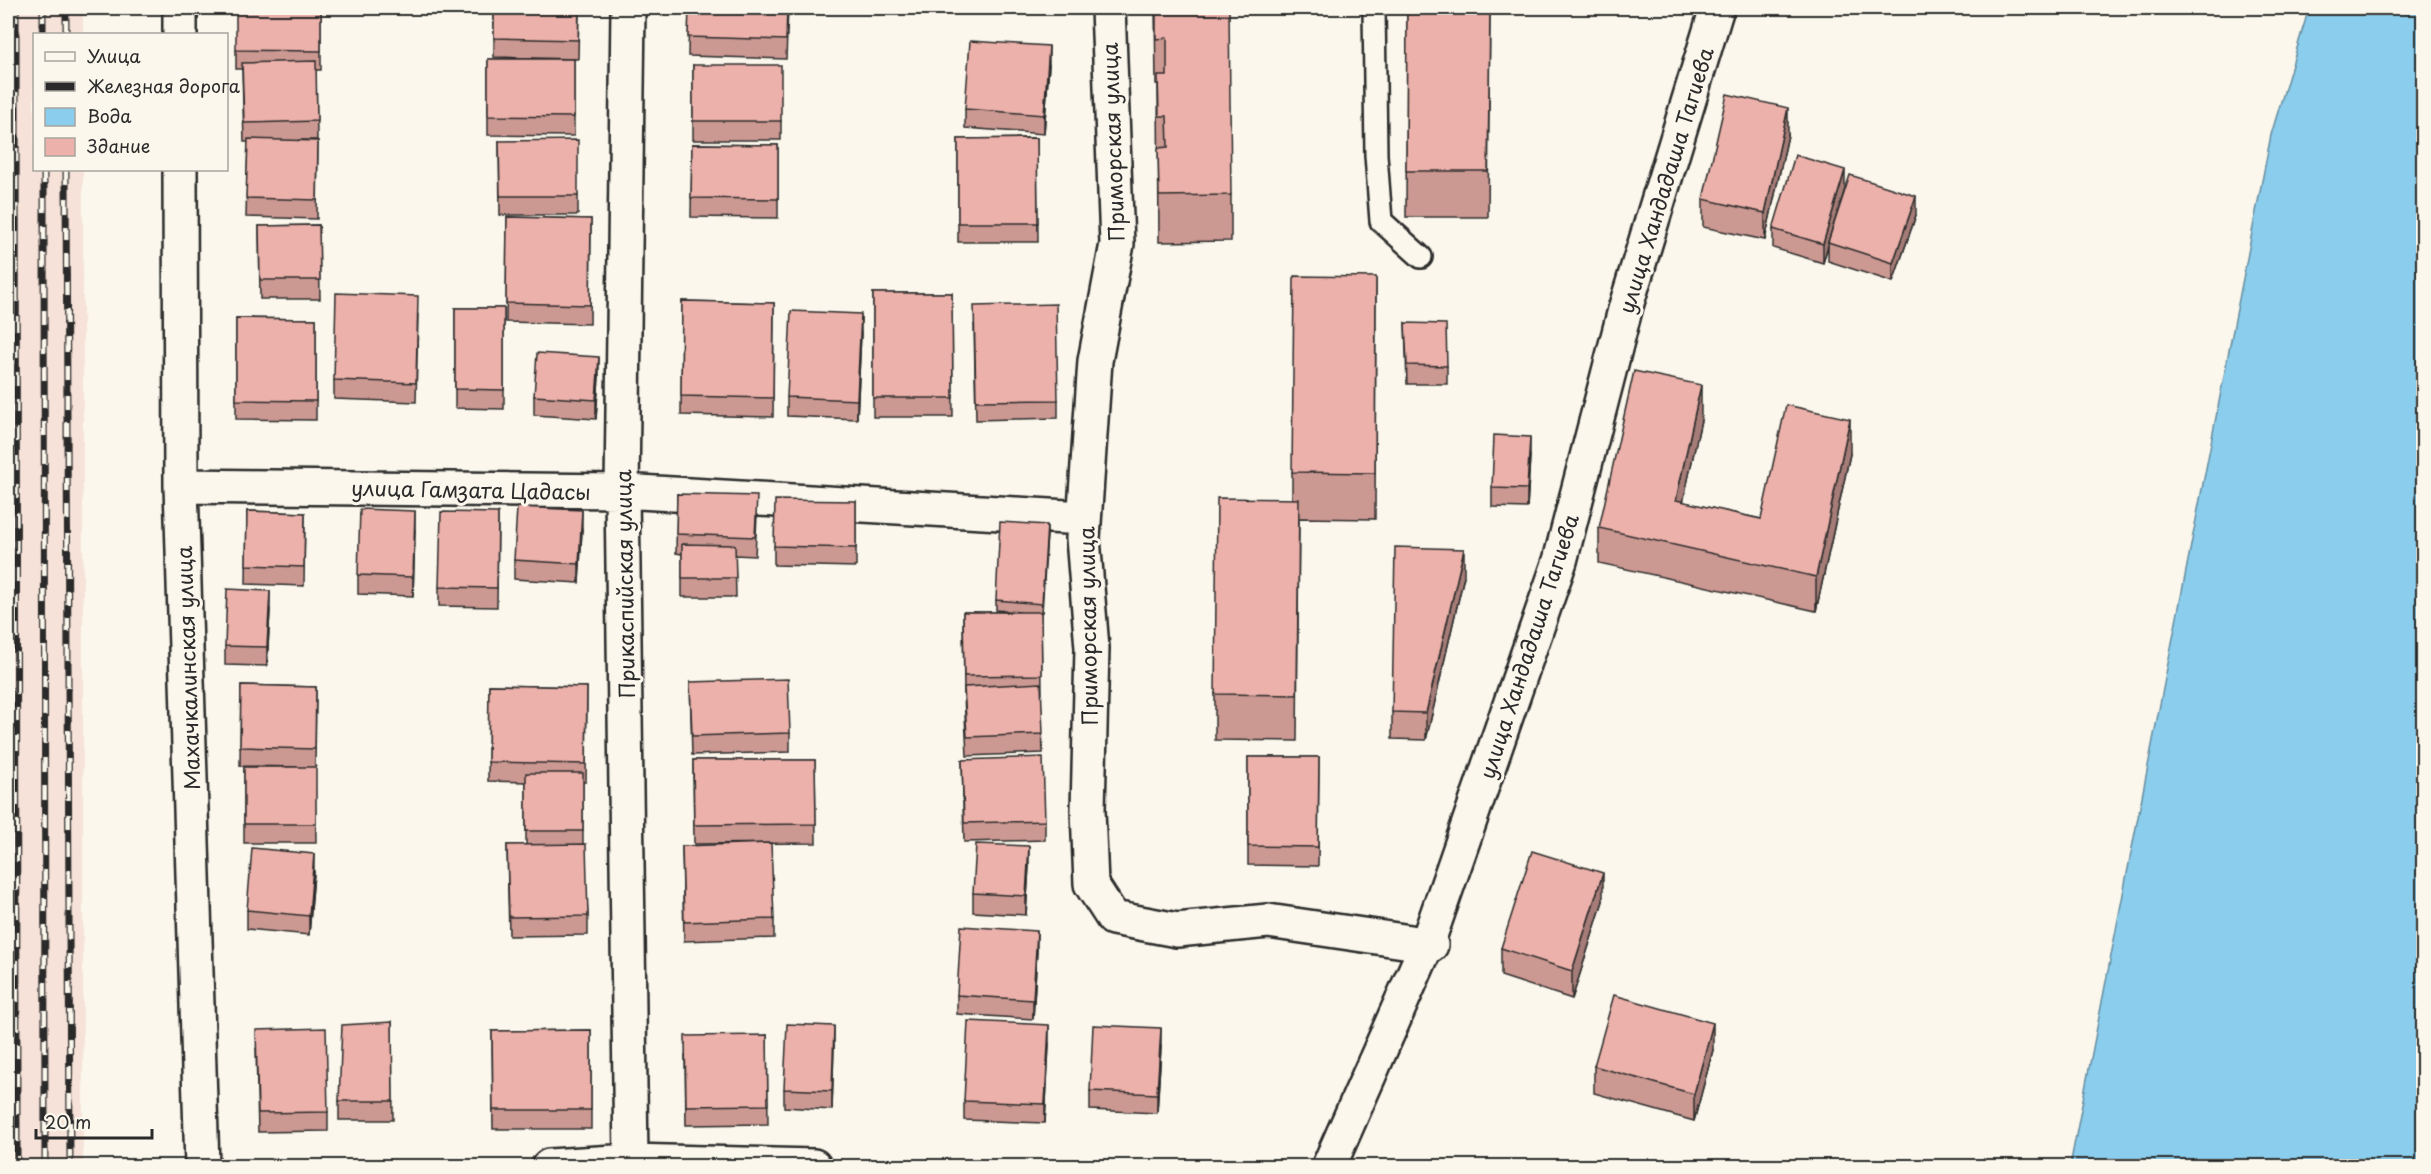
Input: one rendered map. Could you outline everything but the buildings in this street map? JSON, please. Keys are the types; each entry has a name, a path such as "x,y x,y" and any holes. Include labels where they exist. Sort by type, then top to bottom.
{"street":[{"path":"180,8 180,33"},
{"name":"Прикаспийская улица","path":"628,8 622,491 631,1161"},
{"name":"Приморская улица","path":"1108,8 1117,244 1095,361 1083,538 1092,648 1088,810 1091,884 1113,918 1177,930 1268,921 1429,944"},
{"name":"улица Хандадаша Тагиева","path":"1334,1167 1429,944 1562,567 1631,307 1720,8"},
{"name":"Махачкалинская улица","path":"180,171 181,486 202,1167"},
{"name":"улица Гамзата Цадасы","path":"181,486 622,491 1084,518"},
{"name":"улица Хандадаша Тагиева","path":"1329,1167 1429,944"},
{"path":"549,1167 631,1161 814,1167"}],"lane":[{"path":"1374,8 1376,155 1381,221 1421,257"}],"shaded area":[{"path":"8,8 83,8 83,33 33,33 33,171 83,171 83,1166 8,1166"}],"water":[{"path":"2309,8 2423,8 2423,1166 2070,1166 2271,135"}],"railway":[{"path":"16,8 17,1166"},
{"path":"43,8 43,33"},
{"path":"66,8 66,33"},
{"path":"44,171 45,1166"},
{"path":"66,171 70,1166"}]}
